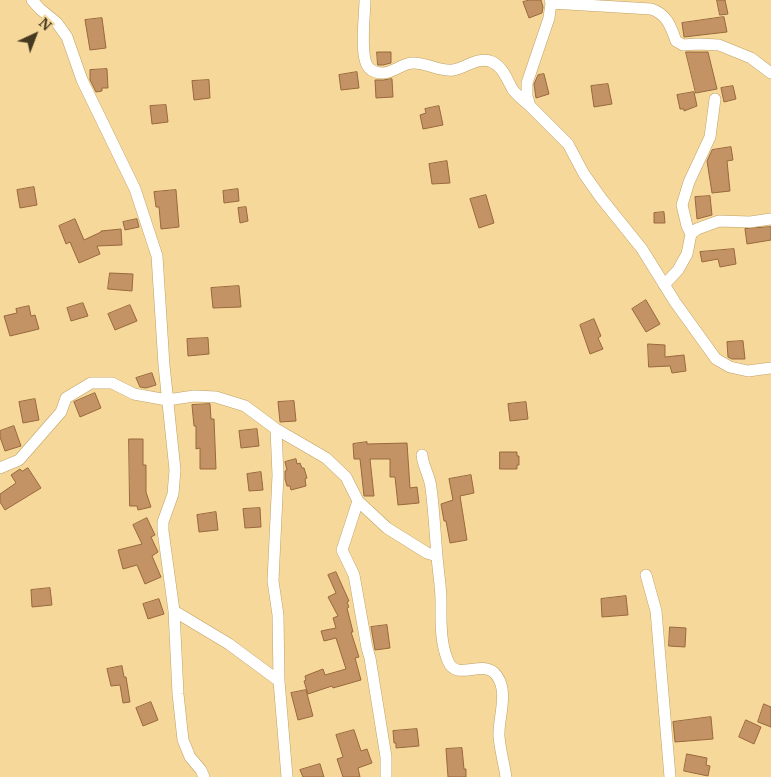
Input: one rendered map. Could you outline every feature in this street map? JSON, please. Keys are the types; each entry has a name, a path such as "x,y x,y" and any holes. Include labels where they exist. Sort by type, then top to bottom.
{"street":[{"path":"32,0 40,10 57,23 67,37 82,80 135,189 157,256 175,483 163,522 163,531 174,611 178,694 183,740 190,757 201,770 204,777"},
{"path":"365,0 364,58 368,68 375,72 394,71 403,64 413,63 437,66 448,71 487,60 499,65 514,90 568,144 584,174 642,249 664,285 716,359 730,367 748,371 771,368"},
{"path":"530,106 527,96 527,83 541,44 551,2 653,4 665,17 676,41 683,45 719,45 751,58 771,73"},
{"path":"664,285 678,270 687,254 691,234 682,205 689,182 710,137 715,99"},
{"path":"691,234 697,229 719,221 750,222 771,219"},
{"path":"0,468 19,460 61,412 66,398 91,383 112,383 134,394 167,400 194,396 216,397 245,406 276,429 326,458 346,477 358,501 387,528 427,553 437,556"},
{"path":"276,429 278,476 273,581 278,615 279,681 287,777"},
{"path":"422,455 431,485 442,600 440,621 448,663 456,670 464,671 477,668 489,670 497,675 501,684 502,716 499,733 506,777"},
{"path":"358,501 342,550 354,575 377,691 386,757 386,777"},
{"path":"646,575 656,611 670,777"},
{"path":"174,611 230,644 279,681"}],"building":[{"path":"541,0 543,7 542,13 529,18 523,2"},
{"path":"717,0 725,0 728,14 720,15"},
{"path":"724,17 727,32 684,37 682,23"},
{"path":"102,18 106,48 90,50 85,20"},
{"path":"377,52 391,52 391,63 378,65"},
{"path":"686,52 708,52 717,89 696,93"},
{"path":"107,69 108,88 102,88 102,91 96,92 90,80 90,70"},
{"path":"357,72 359,88 341,90 339,75"},
{"path":"544,74 549,94 536,98 534,84 538,75"},
{"path":"392,79 393,97 376,98 375,80"},
{"path":"209,80 210,98 194,100 192,81"},
{"path":"608,84 612,104 594,107 591,86"},
{"path":"733,86 736,99 724,102 721,88"},
{"path":"694,92 697,106 684,111 684,109 680,109 677,95"},
{"path":"166,105 168,122 152,124 150,106"},
{"path":"439,106 443,125 423,129 420,115 426,113 425,109"},
{"path":"731,147 733,160 727,161 730,191 712,193 707,161 712,150"},
{"path":"447,161 450,183 432,184 429,164"},
{"path":"34,187 37,205 20,208 17,190"},
{"path":"238,189 239,201 224,203 223,191"},
{"path":"176,190 179,227 161,229 159,207 156,207 154,192"},
{"path":"486,195 494,223 479,228 470,199"},
{"path":"710,196 712,215 697,219 695,197"},
{"path":"246,207 248,221 240,223 238,208"},
{"path":"664,212 665,223 654,223 654,213"},
{"path":"75,219 84,240 101,231 121,229 122,245 97,246 100,254 79,263 70,242 66,244 59,226"},
{"path":"137,219 139,227 125,230 123,222"},
{"path":"771,227 771,240 747,244 745,229"},
{"path":"734,249 736,264 720,267 718,259 702,262 700,252"},
{"path":"110,273 133,274 132,291 108,289"},
{"path":"239,286 241,307 213,308 211,288"},
{"path":"646,300 660,324 646,332 632,309"},
{"path":"83,303 88,316 71,321 67,308"},
{"path":"130,305 137,321 115,330 108,314"},
{"path":"29,306 31,316 35,315 39,329 10,336 4,316 17,313 16,309"},
{"path":"594,319 601,336 598,338 603,349 590,354 580,325"},
{"path":"208,338 209,354 188,356 187,339"},
{"path":"743,341 745,359 732,359 728,357 727,342"},
{"path":"648,344 665,345 665,357 684,355 686,371 672,373 670,366 649,367"},
{"path":"152,373 156,385 146,388 140,387 136,378"},
{"path":"95,393 101,408 80,417 74,402"},
{"path":"35,399 39,420 23,423 19,402"},
{"path":"294,401 296,421 280,422 278,402"},
{"path":"526,402 528,419 510,421 508,404"},
{"path":"210,404 211,419 214,419 216,469 200,469 200,448 196,449 196,426 194,426 192,405"},
{"path":"14,426 21,446 5,451 0,431"},
{"path":"257,429 259,446 241,448 239,431"},
{"path":"129,439 143,439 143,465 146,465 146,492 151,507 138,510 137,506 130,506"},
{"path":"367,442 367,444 407,443 410,488 417,487 419,503 398,505 395,477 390,477 390,459 370,459 374,496 364,496 360,459 354,459 353,444"},
{"path":"500,452 517,452 519,465 517,465 517,469 500,469"},
{"path":"296,459 297,464 300,463 302,468 304,468 307,478 305,479 306,486 291,490 290,486 287,486 285,479 285,471 287,470 285,462"},
{"path":"28,468 41,488 5,510 0,502 0,494 16,483 11,475 20,469 22,471"},
{"path":"261,472 263,490 249,491 247,474"},
{"path":"471,475 474,493 460,496 467,540 450,543 441,504 453,500 449,479"},
{"path":"260,508 261,527 245,528 243,509"},
{"path":"216,512 218,530 199,532 197,515"},
{"path":"147,518 155,535 151,537 158,552 152,556 161,577 145,584 137,565 123,569 118,550 142,544 133,525"},
{"path":"336,572 349,601 347,602 349,607 347,608 353,632 351,632 359,657 355,658 361,680 333,688 332,686 308,694 304,681 306,680 305,676 323,669 325,675 346,669 336,638 324,641 321,631 336,628 333,618 338,616 328,597 336,593 328,575"},
{"path":"50,588 52,605 32,607 31,590"},
{"path":"626,596 628,615 602,617 601,599"},
{"path":"159,599 164,614 148,619 143,604"},
{"path":"387,625 390,648 375,650 371,627"},
{"path":"670,627 686,628 685,647 669,646"},
{"path":"122,666 124,677 126,677 130,702 123,703 120,685 111,686 107,669"},
{"path":"306,690 313,716 298,720 291,693"},
{"path":"151,702 158,720 143,726 136,708"},
{"path":"764,704 771,707 771,727 758,722"},
{"path":"711,717 713,739 675,742 673,722"},
{"path":"746,720 761,727 754,744 739,737"},
{"path":"417,729 419,746 396,748 393,731"},
{"path":"354,730 361,751 367,749 372,763 358,768 360,777 343,777 337,759 343,757 336,735"},
{"path":"462,748 466,777 448,777 446,749"},
{"path":"687,754 707,758 706,765 710,766 708,776 684,771"},
{"path":"320,764 324,777 303,777 300,770"}]}
